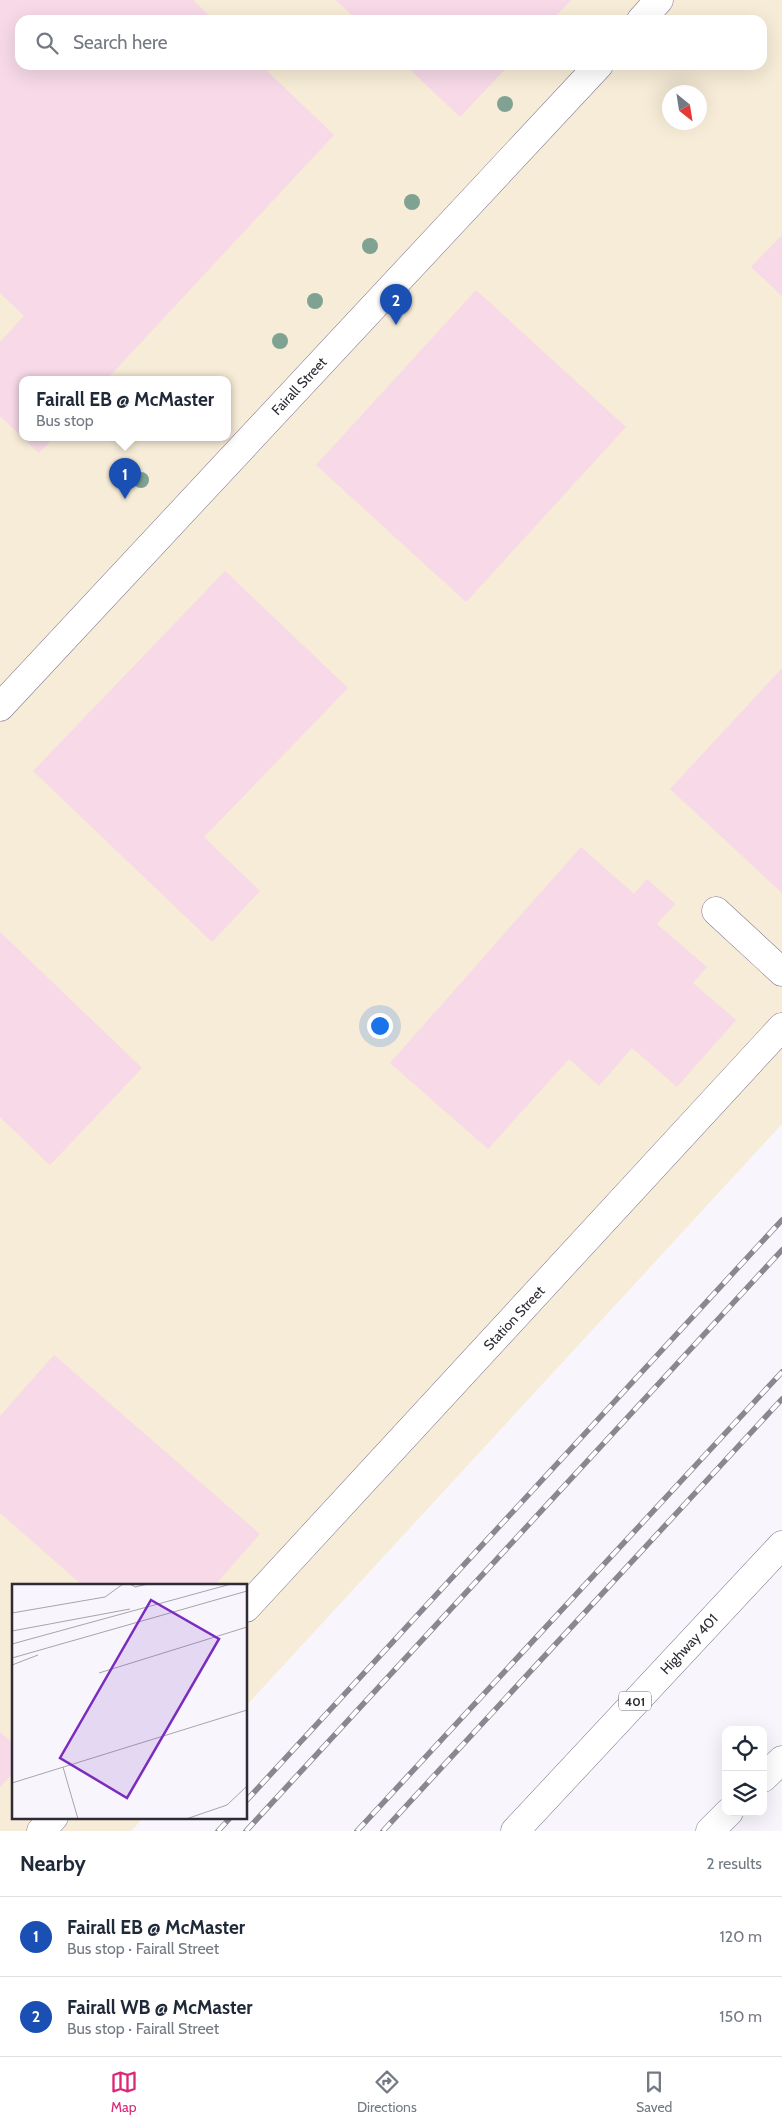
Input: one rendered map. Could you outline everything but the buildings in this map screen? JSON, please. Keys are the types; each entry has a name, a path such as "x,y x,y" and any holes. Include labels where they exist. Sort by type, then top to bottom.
{"main road":[{"path":"646,15 659,0"},
{"name":"Fairall Street","path":"0,707 594,70"},
{"path":"716,911 782,972"},
{"name":"Station Street","path":"248,1606 782,1027"},
{"name":"Highway 401","path":"515,1831 782,1545"},
{"path":"767,1774 782,1760"},
{"path":"710,1831 725,1816"},
{"path":"41,1831 53,1818"}],"shaded area":[{"path":"0,0 782,0 782,1124 248,1704 248,1584 12,1584 12,1818 143,1818 131,1831 0,1831"}],"railway":[{"path":"248,1799 782,1220"},
{"path":"246,1831 782,1250"},
{"path":"357,1831 782,1372"},
{"path":"383,1831 782,1399"},
{"path":"218,1831 230,1818"}],"place":[{"name":"Fairall WB @ McMaster","path":"396,325"},
{"name":"Fairall EB @ McMaster","path":"125,499"}]}
